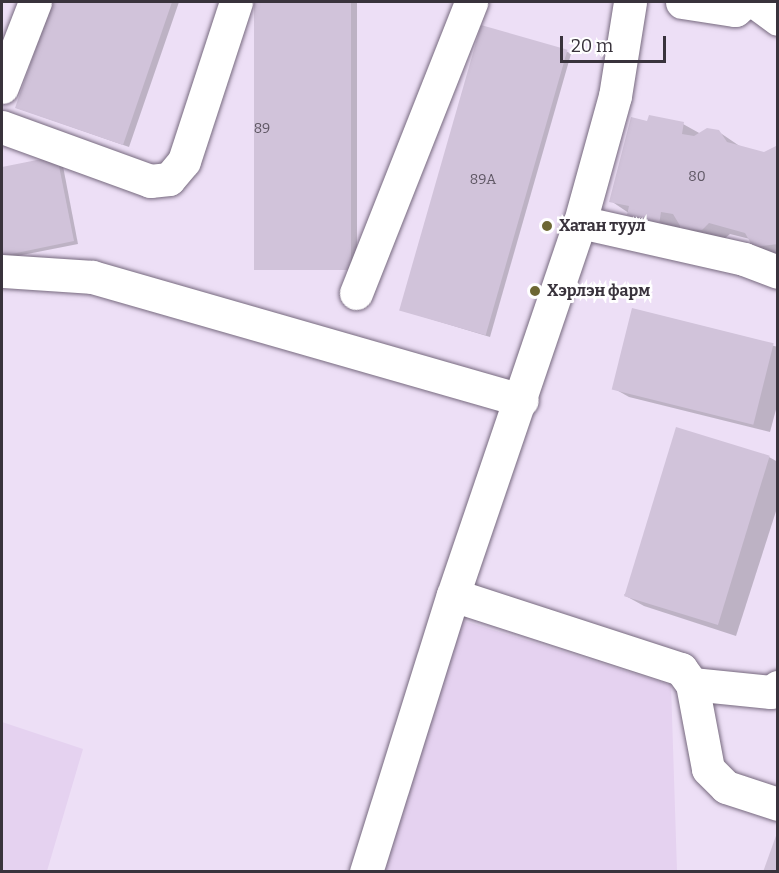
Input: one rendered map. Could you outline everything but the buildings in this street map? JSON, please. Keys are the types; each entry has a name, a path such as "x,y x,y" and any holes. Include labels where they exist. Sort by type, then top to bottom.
{"street":[{"path":"2,87 35,2"},
{"path":"2,127 150,181 169,179 184,161 236,2"},
{"path":"356,293 471,2"},
{"path":"366,872 453,595 522,400 580,222 615,96 630,2"},
{"path":"682,2 735,10 745,2"},
{"path":"754,2 777,19"},
{"path":"580,222 744,259 777,272"},
{"path":"2,271 103,280 522,400"},
{"path":"453,595 681,669 692,684 708,769 726,787 777,804"},
{"path":"692,684 771,692 777,687"}],"shaded area":[{"path":"461,620 671,685 677,871 381,872"},
{"path":"2,722 83,749 47,871 2,871"}],"place":[{"name":"Хатан туул","path":"547,226"},
{"name":"Хэрлэн фарм","path":"535,291"}]}
